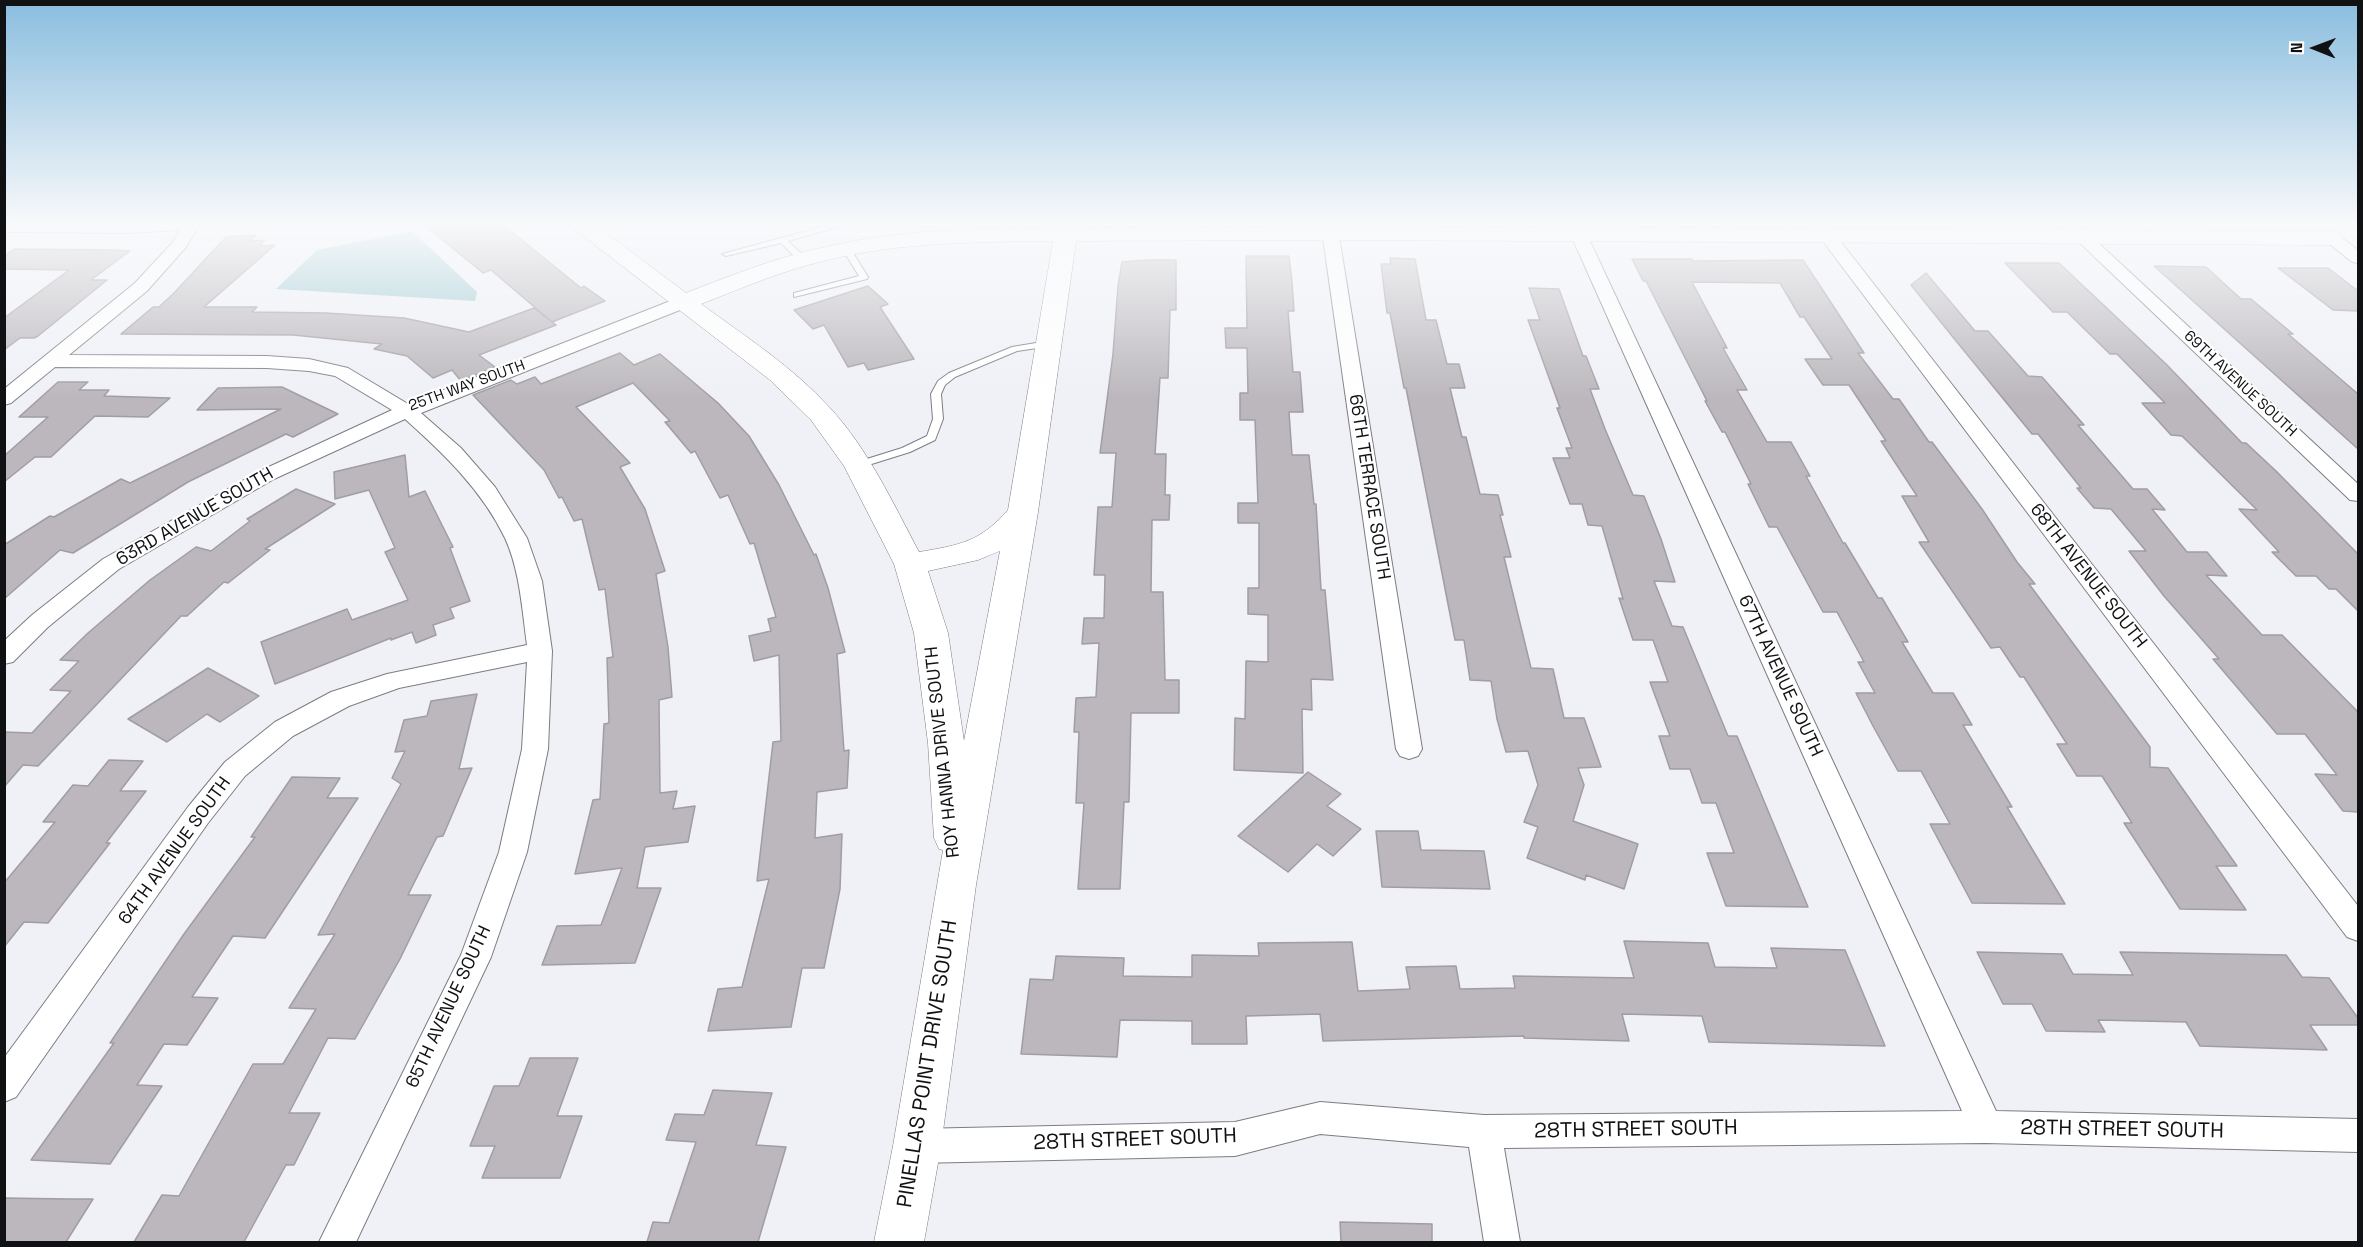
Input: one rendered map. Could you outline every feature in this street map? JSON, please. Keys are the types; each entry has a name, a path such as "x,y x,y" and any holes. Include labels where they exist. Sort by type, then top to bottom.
{"street":[{"path":"4,399 145,282"},
{"name":"ROY HANNA DRIVE SOUTH","path":"657,282 779,374 821,414 858,465 910,564 931,633 946,742 956,885"},
{"name":"25TH WAY SOUTH","path":"52,361 267,362 309,365 341,372 407,411 740,282"},
{"path":"956,885 1023,512 1058,282"},
{"name":"66TH TERRACE SOUTH","path":"1338,282 1409,749"},
{"name":"67TH AVENUE SOUTH","path":"1600,282 1986,1127"},
{"name":"68TH AVENUE SOUTH","path":"1863,282 2358,928"},
{"name":"69TH AVENUE SOUTH","path":"2130,282 2358,495"},
{"name":"65TH AVENUE SOUTH","path":"338,1242 476,957 513,852 535,749 540,651 530,581 516,537 487,492 454,452 407,411"},
{"name":"63RD AVENUE SOUTH","path":"4,656 40,621 121,559 267,475 407,411"},
{"path":"910,564 963,554 986,546 1005,532 1023,512"},
{"name":"64TH AVENUE SOUTH","path":"4,1086 198,815 235,769 284,729 340,699 396,680 540,651"},
{"name":"PINELLAS POINT DRIVE SOUTH","path":"898,1242 917,1146 956,885"},
{"name":"28TH STREET SOUTH","path":"917,1146 1235,1139 1320,1118 1484,1132 1986,1127 2358,1136"},
{"path":"1484,1132 1502,1242"}],"lane":[{"path":"797,295 845,282"},
{"path":"858,465 906,450 931,438 938,419 936,394 941,383 952,375 1015,350 1048,344"}],"water":[{"path":"283,282 467,282 477,292 475,301 276,289"}],"building":[{"path":"52,282 104,282 38,336 20,338 4,350 4,318"},
{"path":"184,282 232,282 204,307 257,307 252,312 326,313 404,318 469,332 534,308 556,325 479,355 495,367 461,381 452,370 433,378 407,356 374,349 382,344 293,335 121,334 153,307 159,307"},
{"path":"505,282 574,282 581,288 584,286 605,301 552,322"},
{"path":"1119,282 1176,282 1176,310 1170,310 1168,378 1160,378 1155,454 1166,454 1165,495 1170,495 1169,520 1152,520 1151,592 1163,592 1165,680 1179,680 1179,713 1131,713 1129,802 1124,802 1120,889 1078,889 1084,803 1076,803 1079,732 1074,732 1076,698 1096,697 1099,643 1082,644 1084,618 1104,618 1105,575 1094,575 1098,507 1112,507 1116,453 1100,453 1113,354"},
{"path":"1246,282 1292,282 1294,311 1288,311 1293,372 1300,372 1303,412 1289,412 1292,455 1309,455 1314,504 1316,504 1321,590 1325,590 1333,680 1311,679 1312,710 1302,709 1303,773 1234,770 1235,718 1245,719 1246,661 1268,662 1268,615 1248,614 1248,588 1259,588 1259,523 1238,523 1238,503 1258,503 1255,420 1240,420 1240,393 1248,393 1247,348 1226,348 1225,328 1247,328"},
{"path":"1383,282 1419,282 1426,320 1436,320 1447,364 1459,364 1465,388 1450,388 1462,437 1466,437 1480,494 1498,495 1503,515 1500,515 1511,557 1504,557 1531,668 1553,669 1564,718 1584,718 1601,767 1578,768 1584,785 1573,821 1638,844 1624,889 1586,875 1585,880 1527,858 1538,827 1524,822 1538,785 1528,751 1506,752 1497,719 1491,681 1470,680 1464,640 1455,640 1406,388 1404,388 1390,313 1387,313"},
{"path":"1647,282 1692,282 1727,348 1723,348 1747,390 1737,390 1767,442 1791,442 1810,476 1806,476 1843,543 1878,598 1882,598 1908,642 1902,642 1933,693 1953,693 1972,725 1963,725 2012,807 2007,807 2065,904 1972,903 1930,824 1950,824 1921,771 1898,771 1856,693 1875,693 1858,662 1864,662 1837,612 1823,612 1777,527 1769,527 1748,484 1751,484 1725,432 1722,432 1705,401 1707,401"},
{"path":"1709,282 1818,282 1864,353 1858,353 1893,399 1899,399 1929,442 1932,442 1982,509 2017,562 2035,584 2029,584 2150,747 2150,767 2168,768 2237,866 2216,866 2246,910 2180,909 2124,823 2132,823 2102,776 2077,776 2057,744 2067,744 2024,677 2020,677 2000,647 1991,648 1919,542 1929,542 1902,496 1917,496 1881,441 1886,441 1849,385 1823,385 1805,359 1832,359 1804,317 1800,317 1780,283"},
{"path":"1915,282 1934,282 1975,331 1988,331 2028,376 2042,377 2084,425 2078,425 2133,489 2147,489 2165,510 2152,509 2187,552 2207,552 2227,576 2206,575 2262,635 2282,635 2358,712 2358,812 2343,811 2315,774 2337,775 2305,734 2277,734 2213,659 2219,659 2164,596 2129,551 2146,551 2111,509 2094,508 2038,434 2032,434 1911,285"},
{"path":"2024,282 2079,282 2166,364 2242,443 2246,443 2276,471 2358,554 2358,611 2336,589 2329,589 2316,576 2296,576 2272,552 2279,552 2239,509 2257,510 2182,436 2171,435 2142,403 2165,403 2117,354 2110,354 2067,312 2053,312"},
{"path":"2172,282 2223,282 2241,299 2251,299 2293,334 2288,334 2358,394 2358,449"},
{"path":"2297,282 2347,282 2358,291 2358,311 2333,310"},
{"path":"868,286 888,304 880,307 914,359 868,370 864,363 848,367 824,325 813,329 794,310"},
{"path":"1529,288 1559,289 1583,356 1586,356 1599,389 1590,389 1605,429 1633,495 1644,496 1661,539 1675,582 1654,581 1672,626 1683,627 1728,736 1737,736 1808,907 1726,906 1707,853 1734,853 1716,803 1702,803 1690,769 1670,769 1659,736 1670,736 1650,682 1668,682 1653,640 1633,640 1619,598 1623,599 1602,526 1588,525 1582,504 1570,504 1553,458 1570,458 1566,448 1572,448 1528,320 1540,320"},
{"path":"620,353 634,365 660,354 718,403 749,436 779,485 814,555 816,554 828,588 845,652 837,654 844,751 849,750 847,788 817,792 815,838 842,834 840,889 824,968 802,968 791,1027 708,1031 718,989 742,987 769,879 757,881 773,742 781,741 779,655 754,661 749,636 771,631 768,619 776,617 754,543 750,544 728,495 720,498 695,451 691,453 665,422 670,421 633,383 576,407 630,463 620,467 645,509 665,571 656,574 668,647 672,697 659,700 660,793 677,791 673,809 695,806 688,842 645,847 637,888 661,888 635,963 542,965 557,926 601,925 622,868 575,874 593,800 600,799 604,724 609,723 607,658 613,657 605,589 599,590 582,519 574,521 562,497 559,498 544,470 473,395 511,380 517,384 535,377 541,384"},
{"path":"58,382 88,382 79,390 109,390 104,396 170,398 148,417 95,416 51,457 35,457 4,482 4,456 48,417 19,417"},
{"path":"282,387 338,414 293,437 286,434 188,482 73,553 60,550 4,599 4,545 50,516 54,517 121,479 130,483 281,409 197,410 218,388"},
{"path":"405,455 409,497 425,491 453,547 450,548 470,601 450,608 454,618 433,625 436,635 416,643 412,632 391,640 391,638 275,684 261,642 347,609 352,620 408,600 385,552 395,548 369,490 335,499 334,472"},
{"path":"296,489 335,504 265,549 270,550 228,583 224,582 187,616 181,616 38,766 23,765 4,787 4,732 32,733 71,691 50,690 79,661 60,660 150,580 196,547 211,551 250,521 247,519"},
{"path":"208,668 259,696 220,722 207,714 167,742 128,719"},
{"path":"477,694 459,769 472,768 443,836 437,837 408,895 431,895 400,959 355,1039 328,1038 289,1113 320,1113 294,1165 286,1165 244,1242 134,1242 162,1195 179,1196 253,1064 283,1064 316,1009 289,1008 335,934 318,935 401,784 392,778 405,751 395,752 404,720 427,716 431,701"},
{"path":"109,760 143,761 120,791 146,791 106,843 110,843 48,923 24,922 4,947 4,883 55,822 43,822 73,785 88,786"},
{"path":"1308,772 1341,794 1327,806 1361,829 1333,856 1317,844 1288,872 1238,836"},
{"path":"292,777 340,778 327,798 358,798 265,938 233,936 192,997 218,998 187,1045 164,1044 137,1085 162,1086 110,1164 31,1160 114,1043 110,1043 184,934 255,837 251,837"},
{"path":"1376,831 1418,831 1421,850 1484,851 1490,889 1382,887"},
{"path":"1624,941 1708,943 1715,967 1777,968 1771,948 1845,950 1885,1046 1709,1042 1702,1016 1622,1014 1629,1041 1524,1038 1524,1036 1323,1041 1320,1014 1246,1016 1247,1044 1192,1044 1192,1021 1120,1020 1117,1057 1021,1054 1030,979 1053,980 1056,956 1124,958 1123,976 1192,977 1192,955 1259,956 1258,943 1352,942 1358,991 1410,989 1406,967 1456,966 1460,989 1515,988 1513,976 1634,978"},
{"path":"1977,952 2062,954 2073,974 2133,975 2120,952 2286,955 2302,977 2329,978 2358,1018 2358,1025 2310,1025 2327,1050 2200,1046 2186,1022 2098,1020 2105,1032 2046,1031 2032,1004 2003,1004"},
{"path":"530,1058 578,1058 557,1116 582,1116 560,1178 482,1178 495,1146 470,1146 494,1086 519,1086"},
{"path":"713,1090 772,1093 756,1145 786,1147 758,1242 647,1242 653,1222 669,1223 696,1142 666,1140 675,1114 704,1115"},
{"path":"4,1198 93,1199 66,1242 4,1242"},
{"path":"1340,1222 1432,1224 1432,1242 1341,1242"}]}
